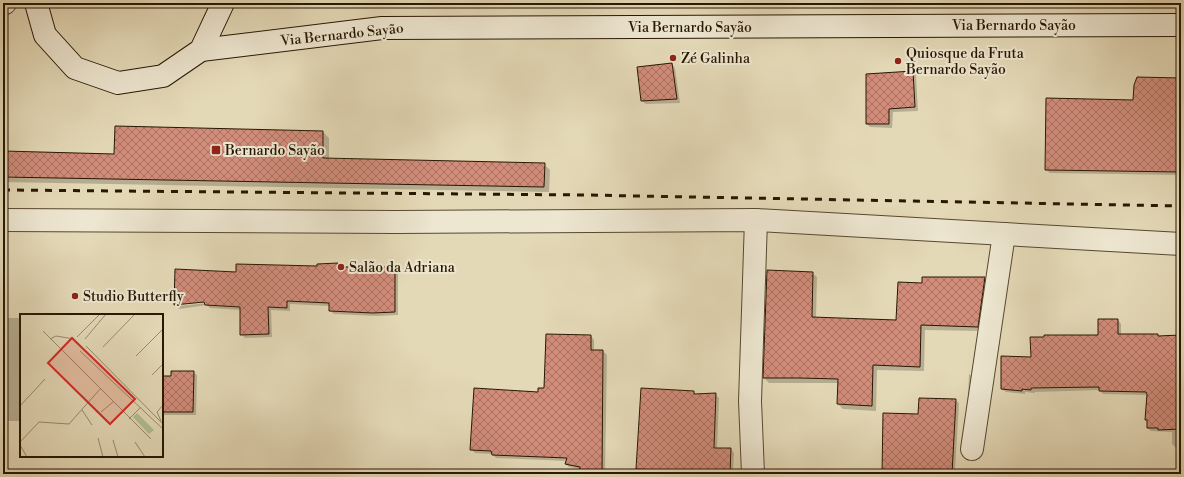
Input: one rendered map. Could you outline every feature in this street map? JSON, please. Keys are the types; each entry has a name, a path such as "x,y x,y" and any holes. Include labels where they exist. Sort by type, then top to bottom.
{"street":[{"path":"36,3 45,35 75,68 118,83 164,76 200,50 223,3"},
{"name":"Via Bernardo Sayão","path":"200,50 382,28 1181,25"},
{"path":"3,220 404,222 756,220 1181,244"},
{"path":"753,474 750,401 756,220"},
{"path":"972,449 1004,234"}],"building":[{"path":"672,63 677,99 641,101 637,67"},
{"path":"913,71 915,107 889,109 889,124 866,124 866,74"},
{"path":"1137,77 1181,78 1181,172 1045,170 1046,98 1133,100 1134,85"},
{"path":"115,126 323,131 323,158 545,163 544,187 3,177 3,151 114,154"},
{"path":"338,263 338,267 395,267 395,312 373,313 329,311 329,303 287,301 287,308 268,307 269,334 240,335 240,307 205,305 204,302 174,305 175,269 236,272 236,264 317,266 317,264"},
{"path":"767,270 813,272 812,317 896,320 898,282 922,283 922,277 985,277 978,327 921,325 920,367 873,365 872,406 837,404 838,379 763,378"},
{"path":"1098,319 1118,319 1118,334 1158,334 1158,336 1181,335 1181,429 1158,430 1158,428 1147,428 1147,420 1145,420 1146,392 1099,391 1099,387 1031,388 1031,390 1022,389 1022,391 1001,389 1001,356 1031,357 1030,337 1044,337 1044,335 1098,335"},
{"path":"546,334 591,335 591,350 603,350 602,474 579,474 580,467 565,464 567,458 492,455 491,451 470,450 474,388 538,392 538,388 544,388"},
{"path":"171,371 194,371 193,412 163,412 163,376 171,376"},
{"path":"641,388 694,391 694,394 716,393 714,448 731,448 730,473 636,469"},
{"path":"919,398 956,399 952,474 882,474 883,413 918,414"}],"railway":[{"path":"3,190 585,195 1181,206"}],"place":[{"name":"Zé Galinha","path":"673,58"},
{"name":"Quiosque da Fruta Bernardo Sayão","path":"898,61"},
{"name":"Bernardo Sayão","path":"216,150"},
{"name":"Salão da Adriana","path":"341,267"},
{"name":"Studio Butterfly","path":"75,296"}]}
